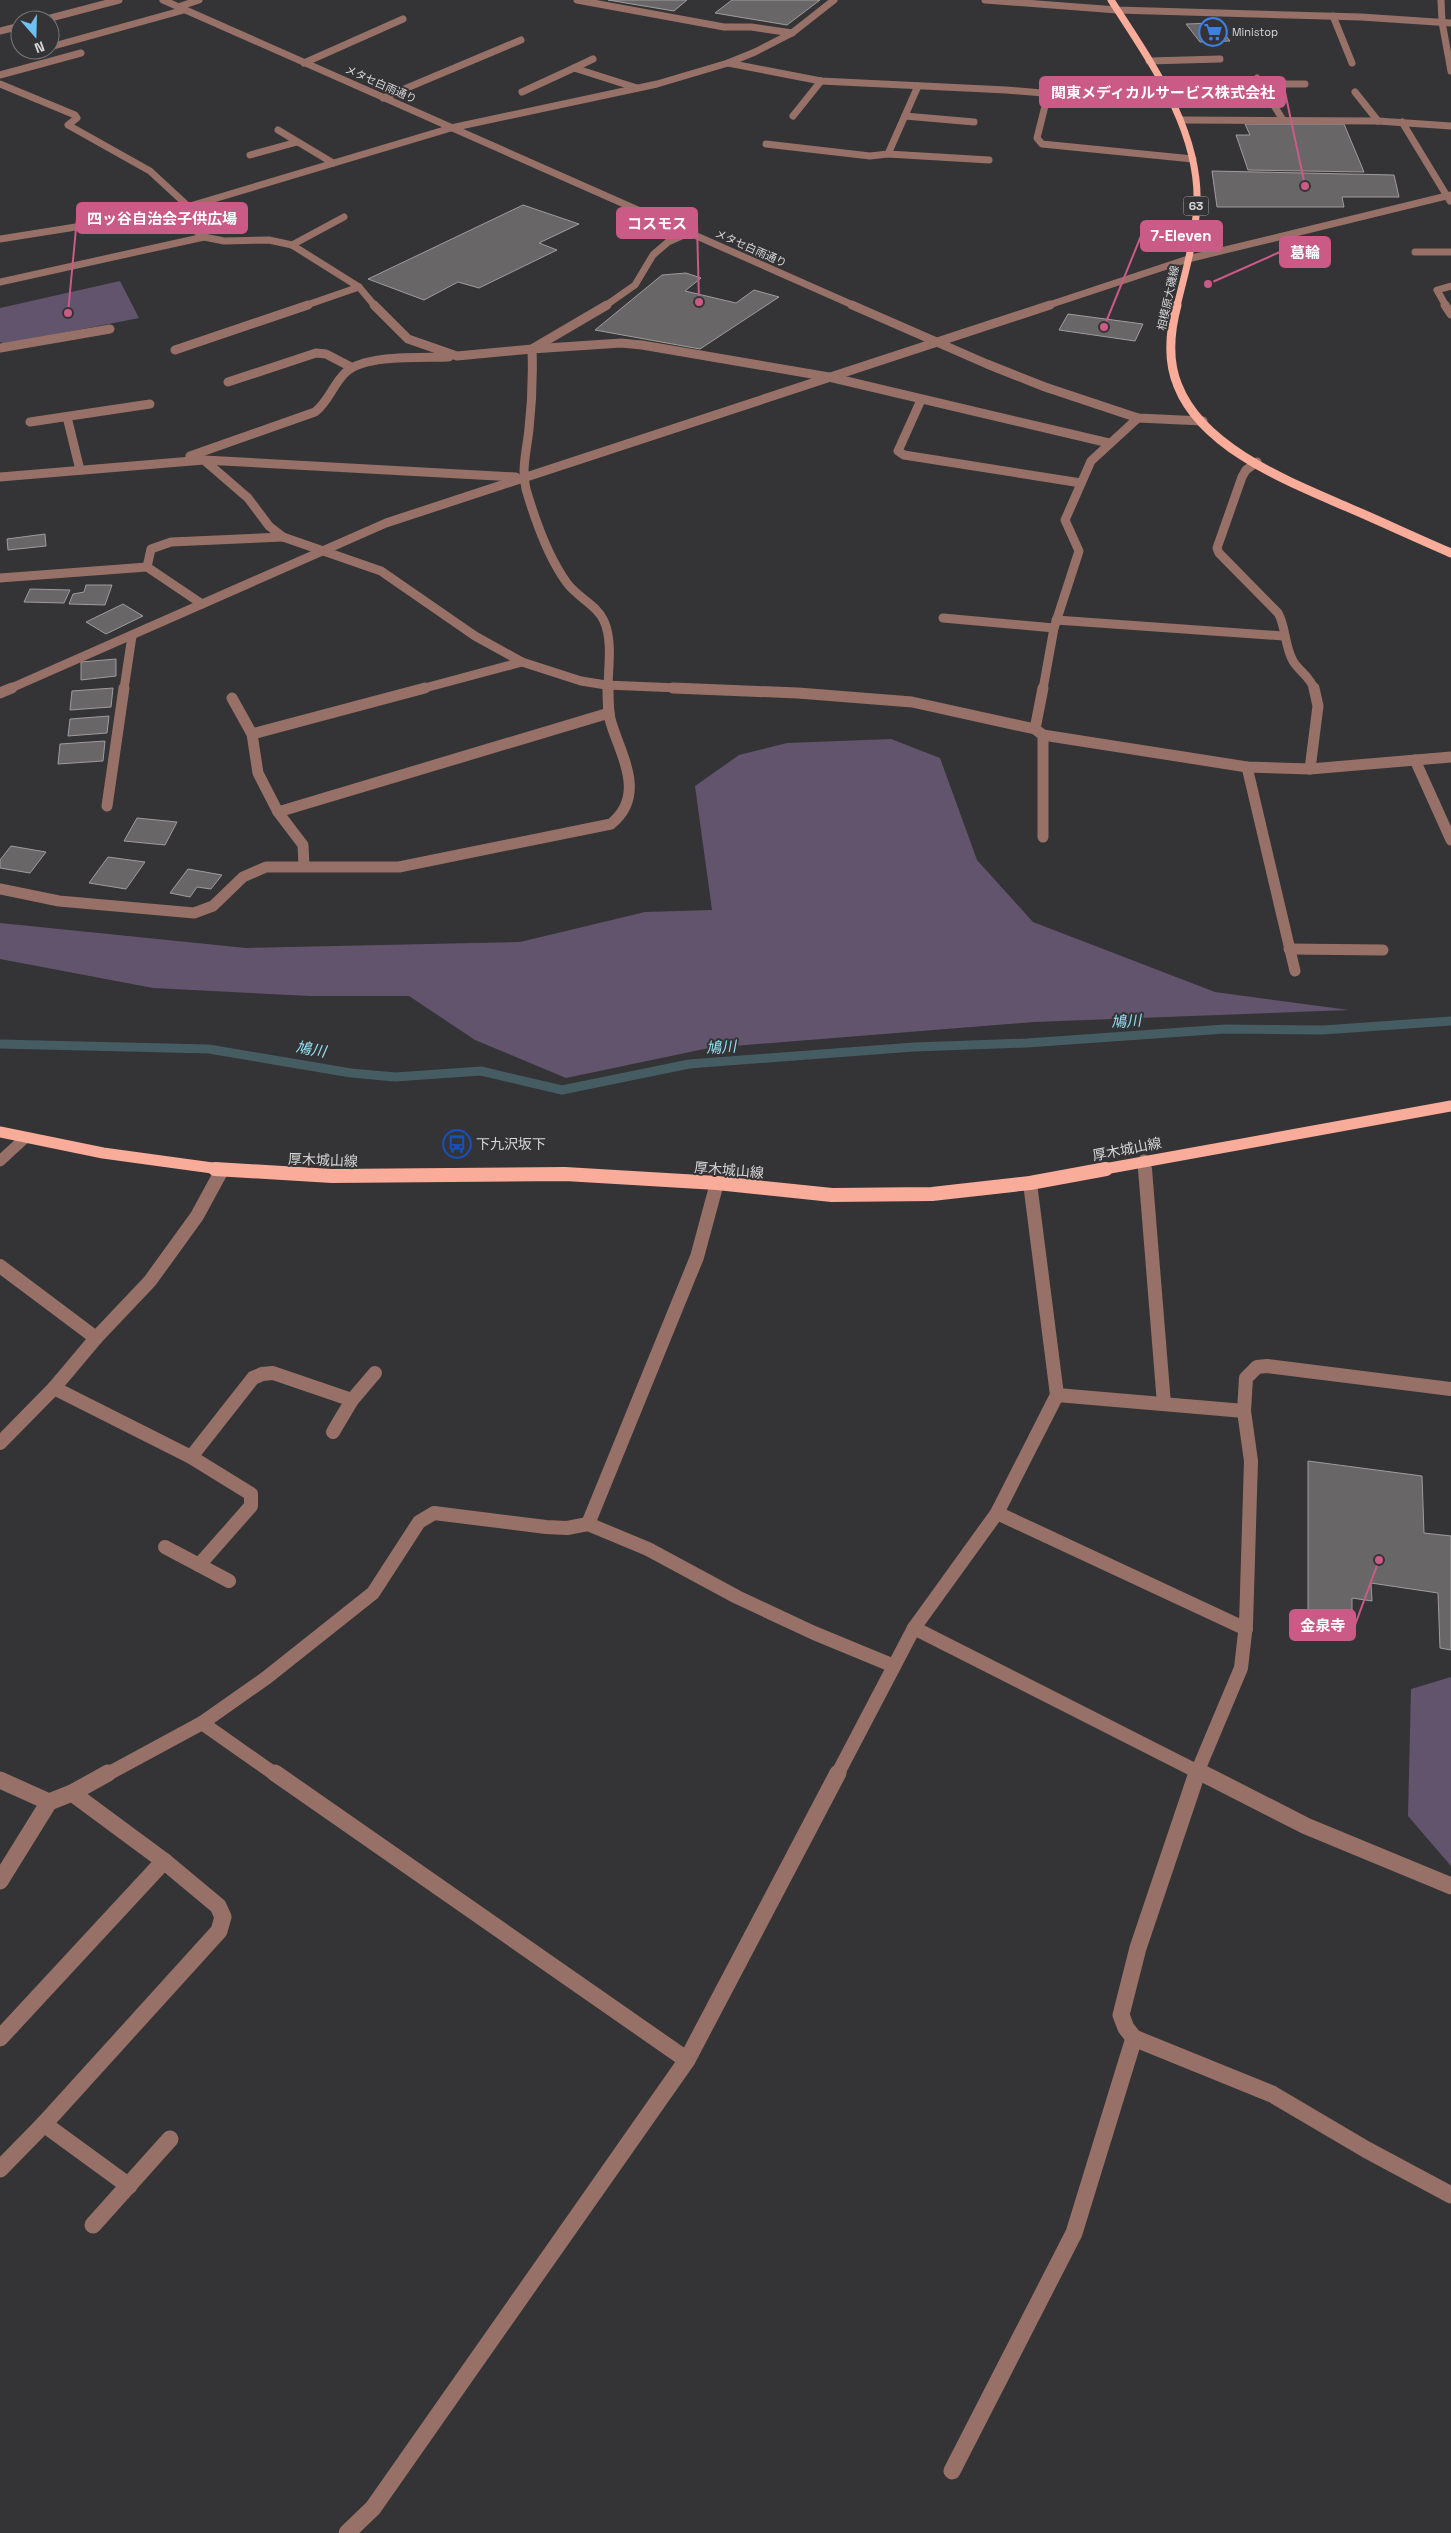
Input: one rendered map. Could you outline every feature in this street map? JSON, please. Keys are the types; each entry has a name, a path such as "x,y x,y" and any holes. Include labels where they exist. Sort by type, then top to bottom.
{"main road":[{"name":"相模原大磯線","path":"1111,0 1149,61 1182,120 1193,159 1197,202 1188,259 1172,325 1172,364 1183,397 1203,421 1227,442 1257,462 1306,488 1451,553"},
{"name":"厚木城山線","path":"0,1132 103,1153 222,1170 332,1176 565,1174 716,1184 832,1195 932,1194 1030,1182 1451,1106"}],"street":[{"path":"60,16 119,0"},
{"name":"メタセ白雨通り","path":"164,0 936,342 1045,387 1138,418 1203,421"},
{"path":"60,44 181,8 199,0"},
{"path":"577,0 724,27 750,26 792,33"},
{"path":"0,239 170,212 451,128 638,88 728,63 792,33 834,0"},
{"path":"985,0 1117,10 1333,16 1451,23"},
{"path":"1441,0 1442,22 1451,71"},
{"path":"1333,16 1352,63"},
{"path":"304,63 404,19"},
{"path":"383,98 521,40"},
{"path":"0,75 81,53"},
{"path":"1149,61 1220,58"},
{"path":"522,92 593,59"},
{"path":"728,63 821,81 1048,94 1172,104"},
{"path":"574,68 638,88"},
{"path":"793,116 821,81"},
{"path":"1283,120 1259,81 1305,84"},
{"path":"0,84 77,116 68,125 150,171 188,206"},
{"path":"888,154 918,86"},
{"path":"1354,92 1378,121"},
{"path":"1048,94 1037,138 1042,144 1193,159"},
{"path":"905,116 974,122"},
{"path":"1182,120 1378,121 1451,126"},
{"path":"0,693 386,523 1188,259 1450,198 1402,122"},
{"path":"278,130 333,163"},
{"path":"250,154 297,142"},
{"path":"766,144 870,156 888,154 989,160"},
{"path":"170,212 204,237"},
{"path":"292,245 344,217"},
{"path":"532,349 605,306 635,285 653,255 668,242 688,232"},
{"path":"0,282 204,237 224,241 269,240 292,245 359,287 391,324 408,339 457,356"},
{"path":"1416,252 1451,252"},
{"path":"1451,286 1437,290 1451,314"},
{"path":"175,350 359,287"},
{"path":"0,348 110,329"},
{"path":"172,463 315,412 322,407 345,372 351,367 381,361 621,342 829,377 1109,443"},
{"path":"0,889 59,901 194,913 213,906 248,873 266,867 383,868 415,865 540,837 611,824 618,820 622,813 629,777 623,750 609,714 606,685 608,653 604,622 597,612 567,583 532,505 524,477 534,380 532,349"},
{"path":"228,382 316,353 326,354 351,367"},
{"path":"921,400 898,451 904,455 1081,483"},
{"path":"30,422 150,404"},
{"path":"67,416 80,470"},
{"path":"1044,837 1039,732 1055,624 1078,551 1066,520 1091,461 1138,418"},
{"path":"0,477 204,460 524,477"},
{"path":"204,460 248,498 268,526 283,537 381,571 475,636 522,662 582,681 606,685 798,693 912,702 1039,732 1247,767 1310,769 1451,757"},
{"path":"1257,462 1246,470 1242,477 1217,548 1219,553 1278,613 1282,620 1283,636 1293,661 1313,685 1318,706 1310,769"},
{"path":"147,567 151,549 163,544 283,537"},
{"path":"0,578 147,567 202,604"},
{"path":"943,618 1283,636"},
{"path":"107,806 132,636"},
{"path":"252,734 522,662"},
{"path":"232,698 252,734 258,773 278,812 303,845 304,866"},
{"path":"278,812 609,714"},
{"path":"1415,760 1451,840"},
{"path":"1247,767 1294,972"},
{"path":"1289,949 1383,950"},
{"path":"0,1161 25,1138"},
{"path":"1144,1160 1164,1404"},
{"path":"0,1443 54,1388 96,1338 150,1281 197,1216 222,1170"},
{"path":"348,2533 373,2508 687,2060 914,1628 997,1512 1057,1395 1030,1182"},
{"path":"588,1524 696,1257 716,1184"},
{"path":"0,1266 96,1338"},
{"path":"1451,1389 1267,1366 1257,1367 1246,1378 1244,1411 1251,1462 1246,1629 1240,1668 1197,1773 1138,1948 1121,2015 1126,2028 1134,2038 1272,2094 1367,2150 1451,2195"},
{"path":"191,1457 253,1378 262,1374 273,1373 352,1400"},
{"path":"332,1432 352,1400 375,1373"},
{"path":"54,1388 191,1457 241,1486 251,1494 250,1506 199,1565"},
{"path":"1057,1395 1244,1411"},
{"path":"997,1512 1246,1629"},
{"path":"0,1881 48,1802 72,1793 202,1723 266,1678 373,1592 419,1522 426,1516 434,1513 546,1528 567,1528 588,1524 648,1549 737,1597 814,1633 894,1666"},
{"path":"165,1547 229,1581"},
{"path":"914,1628 1197,1773 1306,1826 1451,1886"},
{"path":"202,1723 687,2060"},
{"path":"0,1780 48,1802"},
{"path":"0,2169 44,2124 219,1931 223,1917 218,1906 164,1861 72,1793"},
{"path":"0,2038 164,1861"},
{"path":"952,2471 1074,2234 1134,2038"},
{"path":"44,2124 128,2186"},
{"path":"93,2225 170,2139"}],"shaded area":[{"path":"120,281 139,318 6,344 0,342 0,308"},
{"path":"891,739 940,758 977,860 1033,922 1215,992 1349,1010 1034,1022 709,1048 566,1078 475,1040 409,996 310,996 153,988 0,959 0,923 246,948 520,942 645,912 712,910 695,786 739,755 787,743"},
{"path":"1451,1677 1451,1866 1408,1816 1411,1689"}],"building":[{"path":"608,0 687,0 674,11"},
{"path":"732,0 820,0 787,25 715,13"},
{"path":"1216,23 1230,41 1200,42 1186,24"},
{"path":"1245,124 1344,124 1364,172 1248,170 1236,135 1250,135"},
{"path":"1212,171 1394,175 1399,197 1342,197 1344,207 1217,207"},
{"path":"523,205 579,224 539,243 557,250 479,288 458,282 424,300 368,279"},
{"path":"686,273 701,278 685,291 736,303 754,290 779,297 700,349 595,330 662,275"},
{"path":"1068,314 1143,324 1135,341 1059,330"},
{"path":"45,534 46,546 8,550 7,539"},
{"path":"86,585 112,585 105,605 69,604 73,594 84,592"},
{"path":"30,589 70,590 64,603 24,602"},
{"path":"123,604 143,616 106,634 86,622"},
{"path":"116,659 116,676 81,680 81,662"},
{"path":"113,688 111,707 70,710 72,691"},
{"path":"109,716 107,733 68,736 70,719"},
{"path":"105,741 103,761 58,764 60,744"},
{"path":"137,818 177,822 165,845 124,841"},
{"path":"11,846 46,852 30,873 0,868 0,860"},
{"path":"108,857 145,862 126,889 89,883"},
{"path":"188,869 222,875 211,889 197,887 190,897 170,893"},
{"path":"1308,1461 1422,1476 1424,1533 1451,1536 1451,1650 1440,1648 1438,1593 1371,1583 1372,1601 1352,1598 1352,1627 1308,1621"}],"waterway":[{"name":"鳩川","path":"0,1044 209,1049 351,1073 395,1077 481,1071 562,1090 689,1064 914,1047 1027,1043 1225,1029 1323,1030 1451,1021"}],"place":[{"name":"Ministop","path":"1213,32"},
{"name":"関東メディカルサービス株式会社","path":"1305,186"},
{"name":"葛輪","path":"1208,284"},
{"name":"コスモス","path":"699,302"},
{"name":"四ッ谷自治会子供広場","path":"68,313"},
{"name":"7-Eleven","path":"1104,327"},
{"name":"下九沢坂下","path":"457,1144"},
{"name":"金泉寺","path":"1379,1560"}]}
